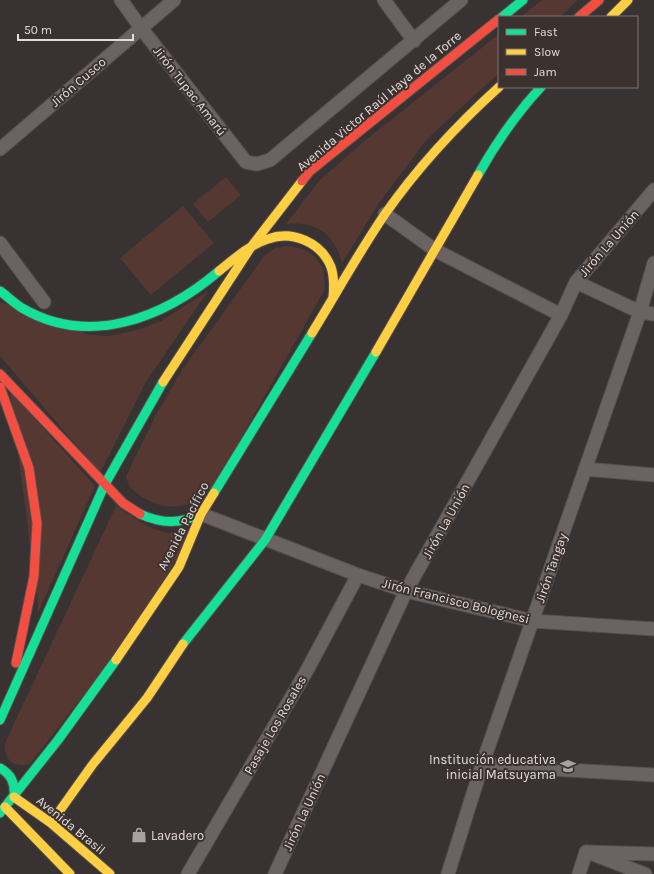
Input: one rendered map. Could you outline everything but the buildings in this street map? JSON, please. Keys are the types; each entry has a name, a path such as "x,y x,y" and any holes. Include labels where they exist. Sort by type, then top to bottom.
{"main road":[{"path":"503,16 523,0"},
{"path":"580,16 599,0"},
{"path":"612,16 628,0"},
{"name":"Avenida Victor Raúl Haya de la Torre","path":"251,247 281,206 310,172 498,20"},
{"path":"333,297 385,214 428,158 480,104 498,88"},
{"path":"51,823 93,764 146,698 183,645 266,540 494,147 521,108 540,88"},
{"path":"0,291 35,315 78,327 114,326 155,313 194,291 251,247 280,234 296,236 311,242 322,252 330,266 334,281 333,297"},
{"path":"0,720 105,484 161,385 251,247"},
{"name":"Avenida Pacífico","path":"2,810 14,797 58,740 116,660 179,567 201,514 333,297"},
{"path":"0,374 123,503 136,514 153,521 172,523 194,519 201,514"},
{"path":"0,387 29,468 37,523 34,576 10,698"},
{"path":"0,768 12,776 14,782 14,797"},
{"name":"Avenida Brasil","path":"14,797 51,823 110,874"},
{"path":"2,810 70,874"}],"street":[{"name":"Jirón Tupac Amarú","path":"122,0 141,28 246,162 257,164 270,160 414,41"},
{"name":"Jirón Cusco","path":"0,149 174,0"},
{"path":"384,0 414,41 461,0"},
{"name":"Jirón La Unión","path":"275,874 406,591 561,315 576,282 654,190"},
{"path":"385,214 435,250 561,315"},
{"path":"0,243 44,302"},
{"name":"Jirón Tangay","path":"448,874 482,765 640,312 654,262"},
{"path":"576,282 640,312 654,314"},
{"path":"585,469 654,475"},
{"name":"Jirón Francisco Bolognesi","path":"201,514 358,575 406,591 533,622 654,629"},
{"name":"Pasaje Los Rosales","path":"188,874 306,672 358,575"},
{"path":"482,765 654,776"},
{"path":"586,852 654,854"},
{"path":"579,874 586,852"},
{"path":"586,852 645,874"}],"shaded area":[{"path":"542,0 578,0 561,16 522,16"},
{"path":"498,35 498,74 427,139 379,203 342,263 334,244 322,231 315,227 306,225 286,224 319,181 362,143"},
{"path":"226,177 241,195 208,222 193,204"},
{"path":"183,206 214,243 151,295 120,258"},
{"path":"287,246 308,252 317,259 323,269 325,289 216,483 208,491 192,502 174,507 155,503 137,494 128,483 126,476 156,415 182,370 265,255 275,248"},
{"path":"208,291 144,385 100,473 0,356 0,302 90,335 110,336 141,329 161,321"},
{"path":"10,391 95,486 37,615 38,605"},
{"path":"116,506 144,524 161,531 182,533 194,530 130,635 30,764 15,764 6,754 5,743"}],"traffic: fast":[{"path":"503,16 523,0"},
{"path":"478,175 507,129 540,88"},
{"path":"0,291 22,308 48,320 74,326 100,326 126,322 175,302 219,271"},
{"path":"214,493 312,333"},
{"path":"183,644 265,540 376,352"},
{"path":"0,720 105,484 163,382"},
{"path":"140,514 156,520 171,522 186,520 201,514"},
{"path":"0,813 58,740 116,660"},
{"path":"0,768 12,780 14,797"}],"traffic: slow":[{"path":"612,16 628,0"},
{"path":"312,333 385,214 424,163 468,116 498,88"},
{"path":"376,352 478,175"},
{"path":"163,382 251,247 302,181"},
{"path":"219,271 254,245 277,237 296,237 313,245 326,258 333,274 333,297"},
{"path":"116,660 179,567 201,514 214,493"},
{"path":"51,823 93,764 147,698 183,644"},
{"path":"14,797 51,823 110,874"},
{"path":"5,807 70,874"}],"traffic: jam":[{"path":"580,16 599,0"},
{"path":"302,181 310,171 498,20"},
{"path":"0,374 123,503 140,514"},
{"path":"0,387 29,468 37,523 34,576 16,663"}],"place":[{"name":"Institución educativa inicial Matsuyama","path":"568,766"},
{"name":"Lavadero","path":"139,835"}]}
